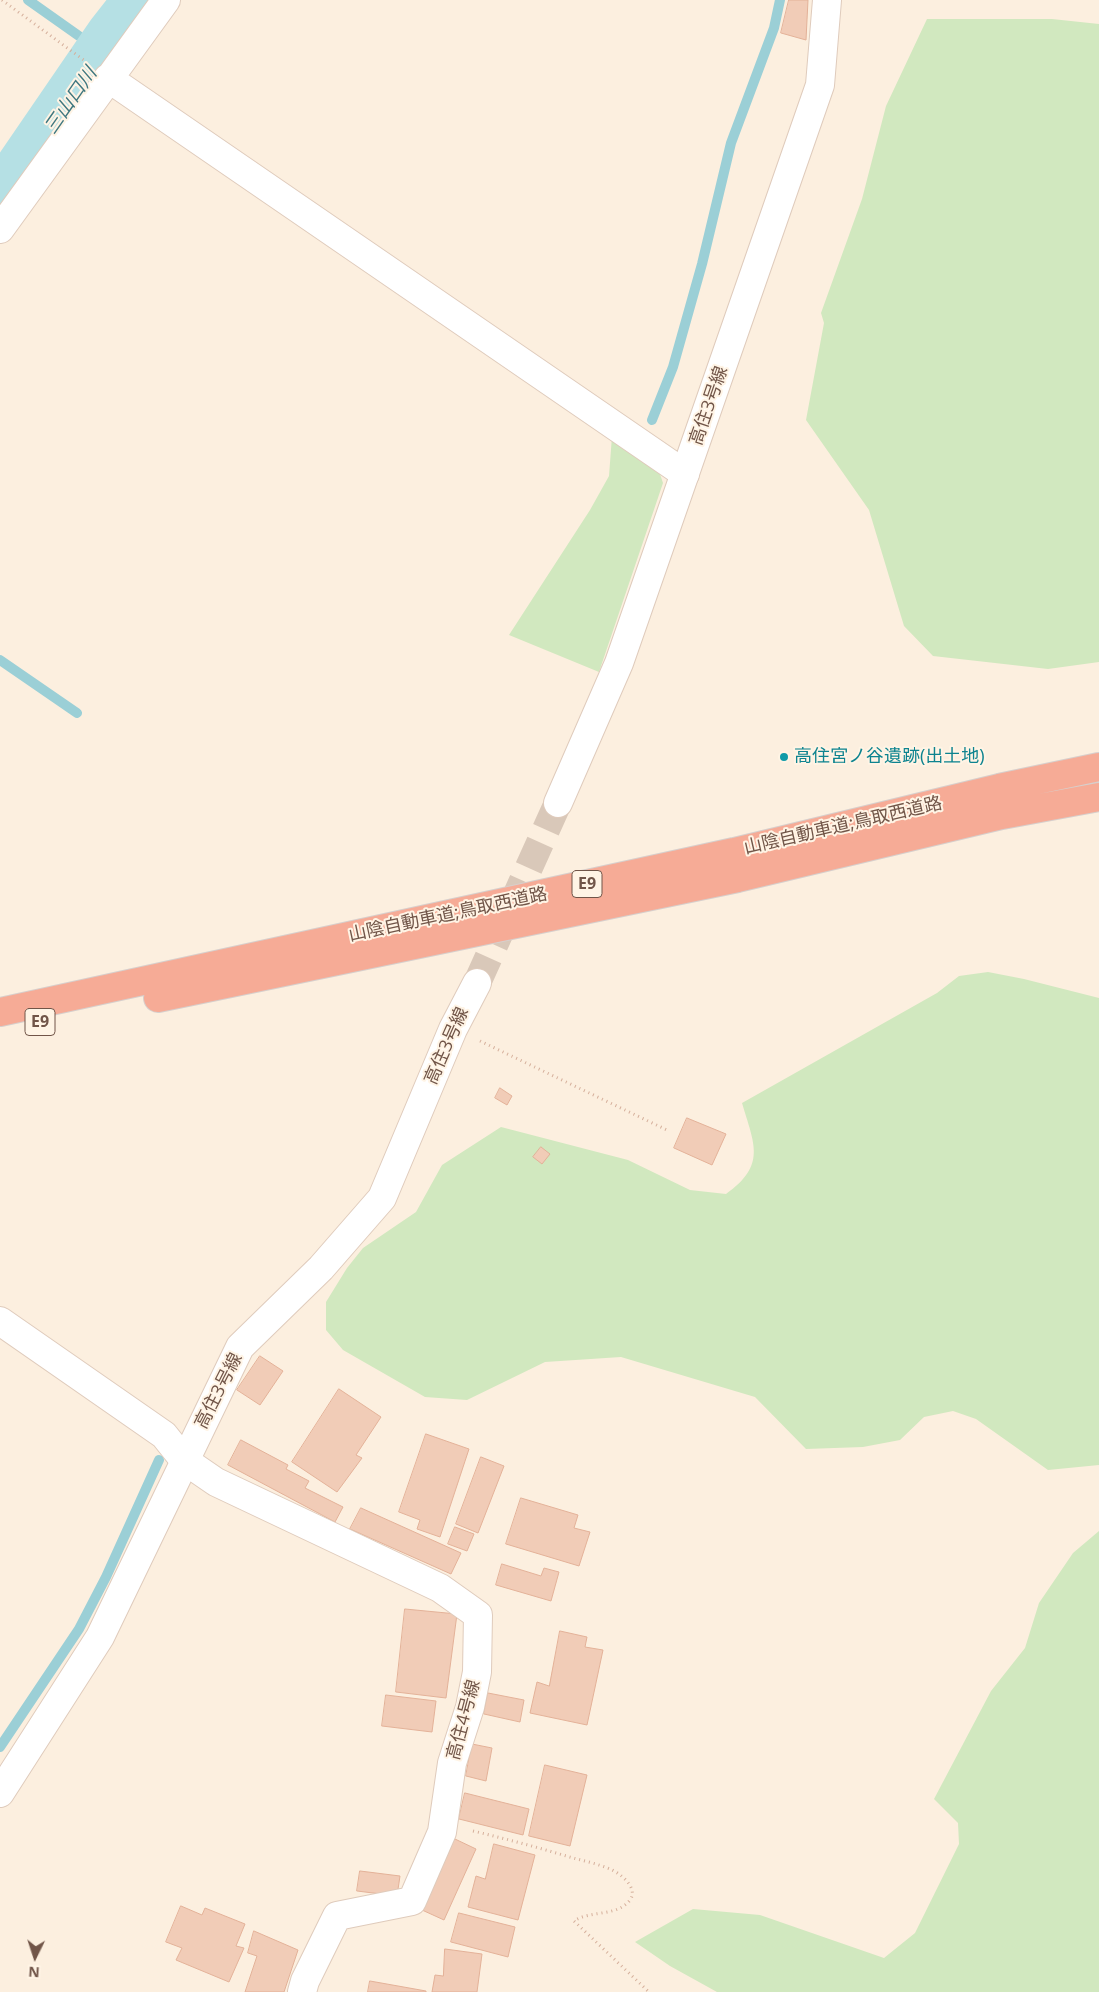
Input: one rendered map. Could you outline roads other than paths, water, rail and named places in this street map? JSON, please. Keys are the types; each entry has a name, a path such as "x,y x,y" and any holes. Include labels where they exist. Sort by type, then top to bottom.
{"highway":[{"name":"山陰自動車道;鳥取西道路","path":"0,1030 77,1005 734,852 999,788 1099,767"},
{"name":"山陰自動車道;鳥取西道路","path":"0,1012 77,1005 738,878 1002,815 1099,797"}],"street":[{"path":"0,229 166,0"},
{"name":"高住3号線","path":"558,803 619,663 820,85 827,0"},
{"path":"108,78 685,474"},
{"name":"高住3号線","path":"0,1793 100,1637 240,1347 321,1268 382,1198 453,1029 477,983"},
{"path":"0,1321 164,1435 184,1460"},
{"name":"高住4号線","path":"184,1460 216,1482 440,1588 478,1615 477,1672 470,1706 452,1763 442,1832 412,1901 337,1916 304,1981 302,1992"}],"waterway":[{"path":"28,0 79,36"},
{"name":"三山口川","path":"0,202 113,37 142,0"},
{"path":"652,420 673,367 702,264 731,143 774,28 780,0"},
{"path":"0,660 77,713"},
{"path":"0,1747 79,1629 106,1577 159,1460"}],"tunnel":[{"path":"477,983 558,803"}],"place":[{"name":"高住宮ノ谷遺跡(出土地)","path":"784,757"}]}
